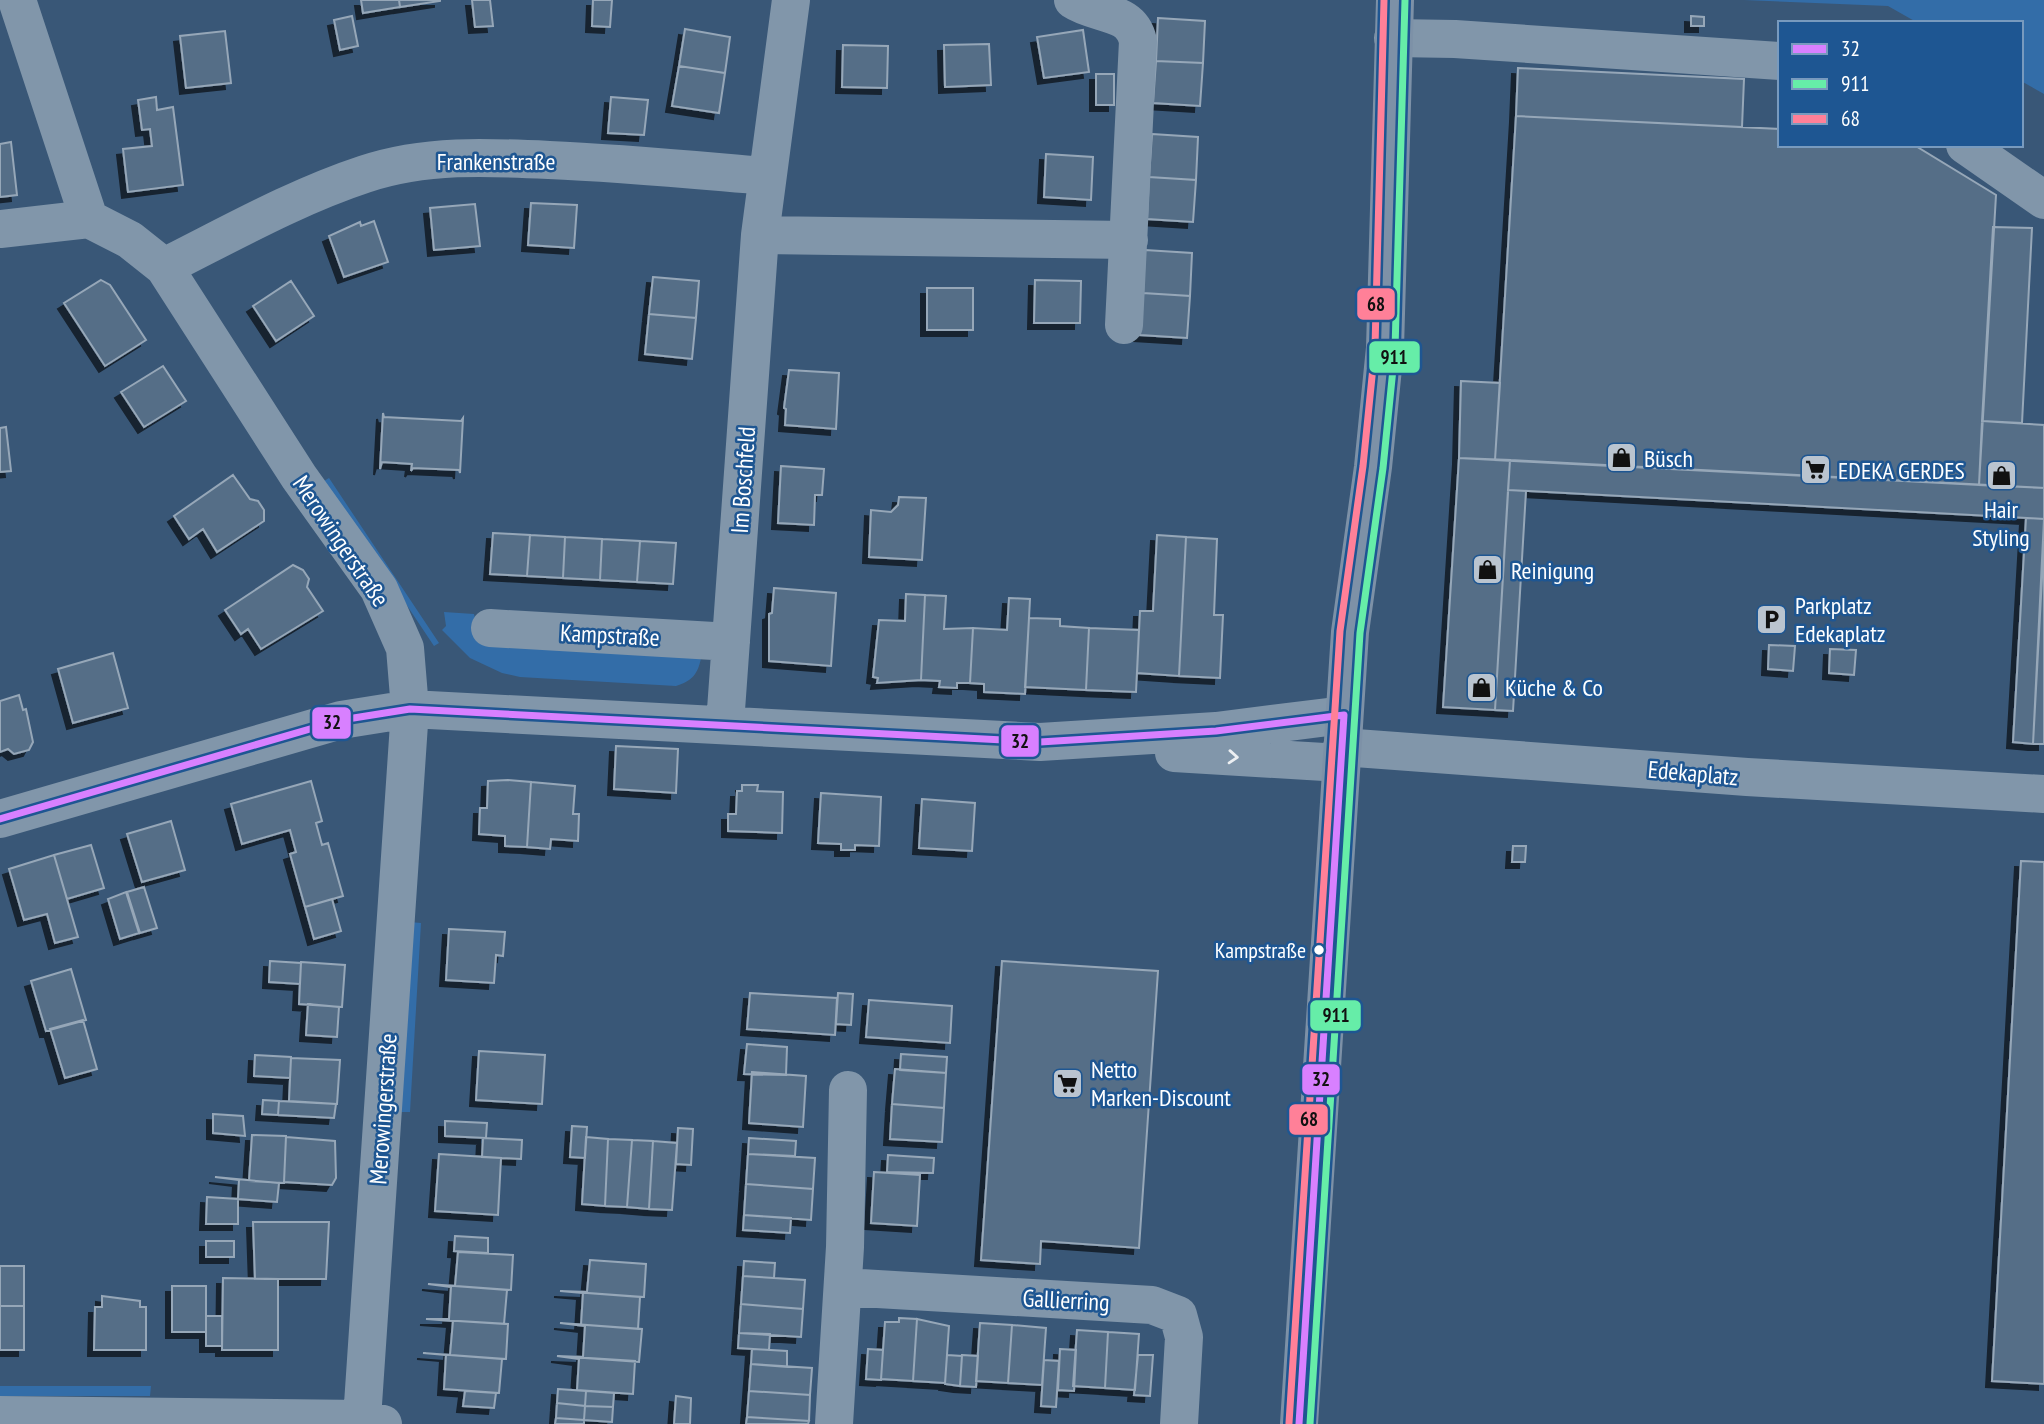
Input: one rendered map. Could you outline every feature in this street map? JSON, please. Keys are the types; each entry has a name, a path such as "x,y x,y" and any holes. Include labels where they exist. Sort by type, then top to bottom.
{"main road":[{"path":"1299,1424 1350,632 1373,467 1385,348 1395,0"}],"street":[{"path":"0,229 89,219 17,0"},
{"name":"Im Boschfeld","path":"725,724 760,235 791,0"},
{"path":"1073,0 1104,15 1125,18 1135,27 1138,41 1124,326"},
{"path":"1393,38 1455,39 1778,61"},
{"path":"1968,147 2044,200"},
{"name":"Frankenstraße","path":"164,267 294,202 366,173 413,162 459,157 539,159 766,176"},
{"name":"Merowingerstraße","path":"89,219 130,240 164,267 299,477 379,589 405,648 410,709 372,1421"},
{"path":"760,235 1129,240"},
{"name":"Kampstraße","path":"490,628 731,642"},
{"path":"0,819 341,720 410,709 1018,741 1071,741 1165,752 1342,742"},
{"name":"Edekaplatz","path":"1342,742 1747,777 2044,794"},
{"path":"834,1424 843,1287 848,1090"},
{"name":"Gallierring","path":"843,1287 1152,1305 1178,1315 1185,1337 1180,1424"},
{"path":"0,1415 372,1421"}],"shaded area":[{"path":"1744,0 2044,0 2044,94 2023,82 2023,21 1914,21 1888,6"},
{"path":"329,478 439,643 434,646 324,481"},
{"path":"444,612 474,614 480,640 701,658 693,676 676,686 520,677 502,673 470,658 442,630 446,626"},
{"path":"410,922 421,923 410,1112 400,1112"},
{"path":"0,1386 151,1386 150,1396 0,1396"}],"building":[{"path":"361,0 399,0 400,7 363,13"},
{"path":"399,0 440,0 440,1 400,7"},
{"path":"472,0 490,0 493,26 475,27"},
{"path":"593,0 612,0 610,27 592,26"},
{"path":"352,16 358,46 340,50 334,20"},
{"path":"1691,16 1704,17 1704,26 1691,26"},
{"path":"1158,18 1205,21 1203,63 1156,61"},
{"path":"685,29 730,37 725,73 679,66"},
{"path":"1083,30 1089,72 1044,78 1037,37"},
{"path":"225,31 231,83 186,88 180,36"},
{"path":"989,44 991,85 945,87 944,45"},
{"path":"843,45 888,46 887,88 842,87"},
{"path":"1156,61 1203,63 1200,106 1153,103"},
{"path":"679,66 725,73 719,113 672,106"},
{"path":"1518,68 1744,79 1742,127 1516,116"},
{"path":"1096,74 1114,74 1114,105 1096,105"},
{"path":"156,97 157,110 173,107 183,185 128,192 123,149 152,146 150,129 142,130 138,100"},
{"path":"611,97 648,100 644,135 608,133"},
{"path":"1516,116 1778,129 1778,147 1917,147 1996,195 1979,485 1495,460"},
{"path":"1152,134 1198,137 1196,180 1149,177"},
{"path":"11,142 17,195 0,197 0,144"},
{"path":"1046,154 1093,157 1091,200 1044,197"},
{"path":"1149,177 1196,180 1193,222 1147,219"},
{"path":"531,203 577,205 574,248 528,245"},
{"path":"475,204 480,246 434,250 430,208"},
{"path":"374,221 388,262 344,277 329,236 360,222 361,226"},
{"path":"1993,227 2032,228 2022,423 1982,421"},
{"path":"1145,250 1192,253 1190,296 1143,293"},
{"path":"653,277 699,281 696,318 649,314"},
{"path":"101,280 110,285 146,340 105,366 64,303"},
{"path":"1035,280 1081,281 1080,323 1034,323"},
{"path":"291,281 314,316 276,341 253,306"},
{"path":"927,288 973,288 973,330 927,330"},
{"path":"1143,293 1190,296 1187,338 1140,335"},
{"path":"649,314 696,318 692,359 645,354"},
{"path":"163,366 186,401 144,427 121,392"},
{"path":"789,370 839,373 836,429 785,425 784,408"},
{"path":"1461,381 1500,383 1495,460 1459,458"},
{"path":"383,413 384,417 461,421 463,418 460,473 459,470 413,468 411,471 412,464 382,462 380,469"},
{"path":"1982,421 2044,425 2044,488 1979,485"},
{"path":"6,427 11,471 0,472 0,428"},
{"path":"1459,458 1510,460 1495,710 1443,707"},
{"path":"1510,460 2044,488 2044,519 1508,490"},
{"path":"781,466 824,469 822,495 815,495 814,525 778,523"},
{"path":"233,475 250,499 258,501 264,510 264,521 217,552 203,529 189,539 174,516"},
{"path":"1508,490 1526,491 1513,711 1495,710"},
{"path":"899,497 926,498 922,560 869,557 871,510 891,512 898,505"},
{"path":"2026,518 2044,519 2033,744 2013,742"},
{"path":"493,533 530,535 527,576 490,574"},
{"path":"530,535 565,537 563,578 527,576"},
{"path":"1157,535 1186,537 1179,676 1137,673 1140,611 1153,611"},
{"path":"565,537 602,539 600,580 563,578"},
{"path":"1186,537 1217,539 1214,615 1223,615 1220,678 1179,676"},
{"path":"602,539 640,541 637,582 600,580"},
{"path":"640,541 676,543 673,584 637,582"},
{"path":"2044,541 2044,744 2033,744"},
{"path":"293,565 303,570 309,579 307,587 323,611 261,649 248,629 241,634 225,610"},
{"path":"774,588 836,593 831,666 769,661 769,614 772,613"},
{"path":"906,594 925,595 921,680 877,683 878,678 873,677 879,620 905,621"},
{"path":"925,595 946,596 944,629 973,628 970,683 957,683 957,688 939,687 940,681 921,680"},
{"path":"1009,598 1030,599 1025,694 984,692 984,684 970,683 973,628 1007,630"},
{"path":"1029,618 1060,619 1060,626 1089,628 1086,690 1025,687"},
{"path":"1089,628 1139,630 1136,692 1086,690"},
{"path":"1769,645 1795,646 1793,671 1768,669"},
{"path":"1830,649 1856,650 1854,675 1829,673"},
{"path":"113,653 128,708 73,723 58,669"},
{"path":"19,695 23,710 26,709 33,742 29,750 14,754 8,749 0,752 0,701"},
{"path":"616,746 678,749 676,793 614,789"},
{"path":"311,781 322,821 316,823 322,845 328,843 343,896 305,907 290,854 296,852 290,830 242,844 231,804"},
{"path":"488,781 531,782 527,847 505,846 505,836 479,834 480,808 487,808"},
{"path":"531,782 575,786 573,814 579,814 578,841 551,839 550,849 527,847"},
{"path":"742,785 758,785 757,791 783,792 782,833 728,831 728,814 736,814 737,791 742,791"},
{"path":"821,793 881,797 879,846 855,845 855,850 841,850 841,844 818,843"},
{"path":"922,799 975,803 972,851 919,848"},
{"path":"171,821 185,870 142,882 127,834"},
{"path":"91,845 104,888 67,899 54,855"},
{"path":"1513,846 1526,846 1525,862 1512,862"},
{"path":"54,855 78,937 55,943 47,914 24,920 9,869"},
{"path":"2021,861 2044,862 2044,1384 1992,1381"},
{"path":"144,887 157,928 140,933 127,892"},
{"path":"126,892 139,933 120,939 108,899"},
{"path":"332,899 341,931 314,939 305,907"},
{"path":"449,929 505,932 503,956 496,955 494,983 446,980"},
{"path":"270,961 301,963 300,984 269,982"},
{"path":"1002,961 1158,971 1139,1248 1041,1241 1040,1264 981,1260"},
{"path":"301,962 345,965 342,1007 299,1004"},
{"path":"71,969 86,1020 46,1031 31,981"},
{"path":"750,993 837,998 835,1035 747,1029"},
{"path":"838,993 853,994 851,1025 836,1024"},
{"path":"869,1000 952,1006 950,1043 866,1037"},
{"path":"308,1004 339,1007 337,1037 306,1035"},
{"path":"83,1020 97,1069 65,1078 50,1029"},
{"path":"747,1044 787,1047 786,1075 744,1074"},
{"path":"479,1051 545,1055 542,1104 476,1100"},
{"path":"901,1054 947,1057 946,1073 900,1070"},
{"path":"255,1055 291,1057 290,1078 254,1076"},
{"path":"291,1058 340,1060 337,1104 289,1101"},
{"path":"895,1069 946,1073 944,1108 892,1104"},
{"path":"752,1072 806,1076 803,1127 749,1123"},
{"path":"263,1100 279,1101 278,1115 262,1114"},
{"path":"279,1101 336,1104 334,1118 278,1115"},
{"path":"892,1104 944,1108 942,1142 890,1139"},
{"path":"213,1114 243,1116 245,1136 213,1133"},
{"path":"445,1121 487,1123 486,1138 445,1136"},
{"path":"572,1126 587,1127 585,1158 570,1157"},
{"path":"678,1128 693,1129 691,1165 676,1164"},
{"path":"252,1135 286,1136 284,1183 249,1181"},
{"path":"286,1137 335,1141 336,1178 332,1185 284,1182"},
{"path":"586,1137 608,1139 605,1206 582,1204"},
{"path":"483,1138 522,1140 521,1159 482,1157"},
{"path":"749,1138 796,1141 795,1156 748,1154"},
{"path":"608,1139 632,1140 627,1207 605,1206"},
{"path":"632,1140 653,1141 649,1209 627,1207"},
{"path":"653,1141 677,1143 672,1210 649,1209"},
{"path":"439,1154 501,1158 498,1215 435,1211"},
{"path":"748,1154 815,1158 813,1189 746,1184"},
{"path":"888,1155 934,1158 933,1173 887,1172"},
{"path":"874,1172 920,1175 917,1226 871,1223"},
{"path":"215,1177 279,1183 277,1202 238,1199 239,1180"},
{"path":"746,1184 813,1189 811,1220 744,1215"},
{"path":"207,1197 238,1199 238,1224 206,1224"},
{"path":"744,1215 791,1218 790,1233 743,1230"},
{"path":"253,1222 329,1222 326,1279 255,1279"},
{"path":"455,1236 488,1238 488,1253 454,1251"},
{"path":"206,1241 234,1241 234,1257 206,1257"},
{"path":"458,1252 513,1255 511,1290 455,1286"},
{"path":"590,1260 646,1264 644,1297 560,1291 587,1292"},
{"path":"744,1261 775,1263 774,1278 743,1276"},
{"path":"0,1266 24,1266 24,1306 0,1306"},
{"path":"743,1276 805,1280 803,1309 741,1304"},
{"path":"223,1278 278,1279 278,1350 222,1350"},
{"path":"428,1284 507,1290 504,1324 426,1319 449,1319 451,1287"},
{"path":"172,1286 206,1286 206,1332 172,1332"},
{"path":"560,1291 640,1297 638,1329 581,1325 583,1293"},
{"path":"102,1296 140,1301 140,1307 146,1307 146,1350 94,1350 95,1307 102,1307"},
{"path":"741,1304 803,1309 801,1337 739,1333"},
{"path":"0,1306 24,1306 24,1350 0,1350"},
{"path":"206,1316 222,1316 222,1346 206,1346"},
{"path":"899,1318 917,1319 913,1381 881,1379 885,1322 899,1322"},
{"path":"426,1319 508,1324 506,1359 450,1355 453,1321"},
{"path":"917,1319 949,1326 945,1383 913,1381"},
{"path":"560,1323 642,1329 639,1362 557,1356 583,1357 585,1326"},
{"path":"980,1323 1012,1325 1008,1383 976,1381"},
{"path":"1012,1325 1046,1328 1042,1385 1008,1383"},
{"path":"1077,1330 1108,1332 1105,1388 1073,1386"},
{"path":"1108,1332 1139,1334 1135,1390 1105,1388"},
{"path":"739,1333 770,1334 769,1350 738,1348"},
{"path":"752,1349 787,1351 787,1367 751,1364"},
{"path":"868,1349 883,1350 881,1380 866,1379"},
{"path":"1060,1349 1076,1350 1074,1391 1058,1390"},
{"path":"423,1353 502,1359 499,1393 444,1389 446,1355"},
{"path":"947,1355 962,1356 960,1386 945,1384"},
{"path":"962,1355 978,1356 976,1387 960,1386"},
{"path":"1138,1355 1153,1355 1150,1396 1134,1395"},
{"path":"557,1356 635,1361 633,1394 577,1390 579,1359"},
{"path":"1044,1360 1059,1361 1056,1407 1041,1406"},
{"path":"751,1364 812,1368 810,1395 749,1391"},
{"path":"558,1389 586,1391 585,1406 557,1403"},
{"path":"465,1391 496,1393 494,1408 463,1406"},
{"path":"586,1391 614,1393 613,1407 585,1406"},
{"path":"749,1391 810,1395 809,1421 747,1417"},
{"path":"676,1396 691,1398 690,1424 674,1424"},
{"path":"557,1403 585,1406 584,1420 556,1418"},
{"path":"585,1406 613,1407 612,1422 584,1420"},
{"path":"747,1417 809,1421 808,1424 746,1424"},
{"path":"556,1418 584,1420 584,1424 555,1424"}],"transit line":[{"name":"68","path":"1289,1423 1340,631 1363,466 1375,347 1384,0"},
{"name":"911","path":"1310,1424 1360,633 1383,468 1395,349 1405,0"},
{"name":"32","path":"0,819 341,720 410,709 1040,742 1216,731 1344,715 1299,1424"}],"place":[{"name":"Büsch","path":"1621,458"},
{"name":"EDEKA GERDES","path":"1815,470"},
{"name":"Hair Styling","path":"2001,475"},
{"name":"Reinigung","path":"1488,570"},
{"name":"Parkplatz Edekaplatz","path":"1772,619"},
{"name":"Küche & Co","path":"1482,687"},
{"name":"Kampstraße","path":"1319,950"},
{"name":"Netto Marken-Discount","path":"1068,1083"}]}
